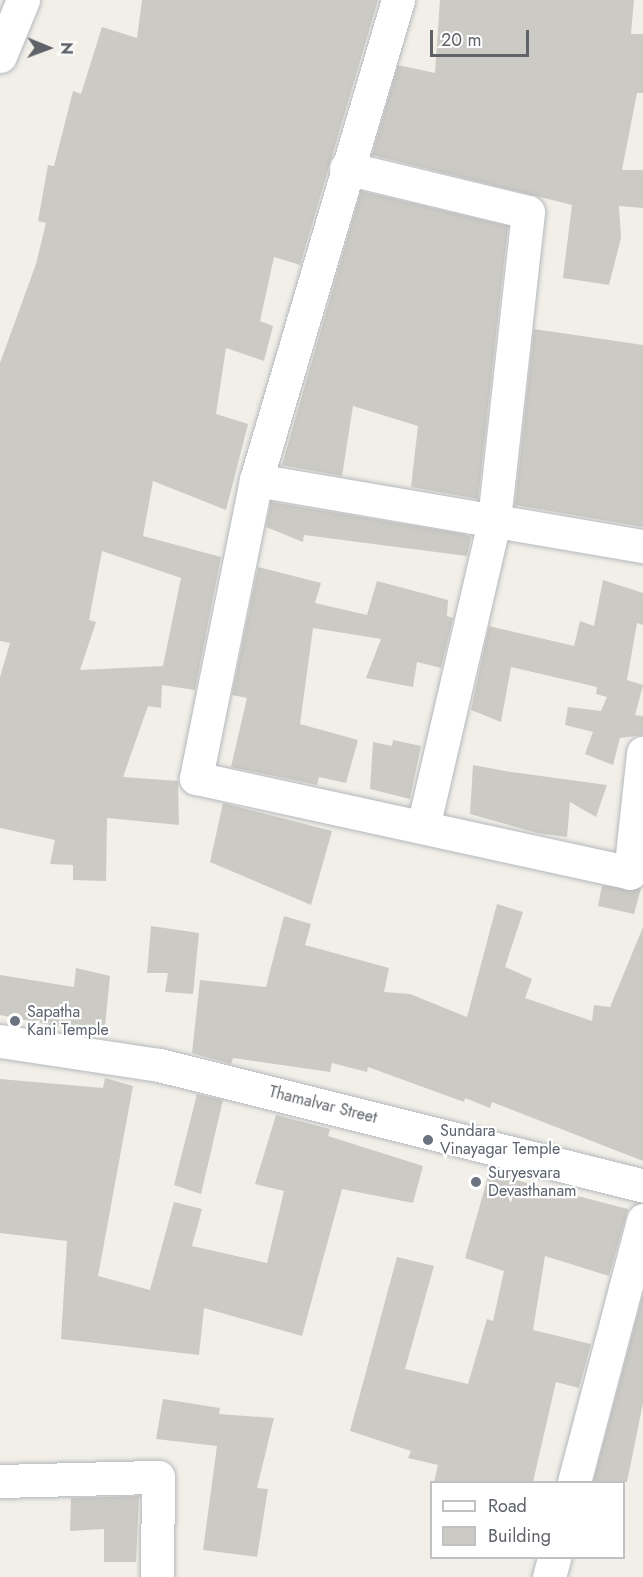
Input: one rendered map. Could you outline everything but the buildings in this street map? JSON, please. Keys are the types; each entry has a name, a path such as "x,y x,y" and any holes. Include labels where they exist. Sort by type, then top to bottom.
{"street":[{"path":"0,52 23,0"},
{"path":"398,0 346,168 256,480 196,778 424,824 630,873 643,753"},
{"path":"346,168 528,212 494,522 424,824"},
{"path":"256,480 643,546"},
{"name":"Thamalvar Street","path":"0,1041 159,1065 643,1186"},
{"path":"574,1481 643,1220"},
{"path":"0,1481 158,1477 157,1577"},
{"path":"549,1577 554,1559"}],"place":[{"name":"Sapatha Kani Temple","path":"15,1021"},
{"name":"Sundara Vinayagar Temple","path":"428,1140"},
{"name":"Suryesvara Devasthanam","path":"476,1182"}]}
